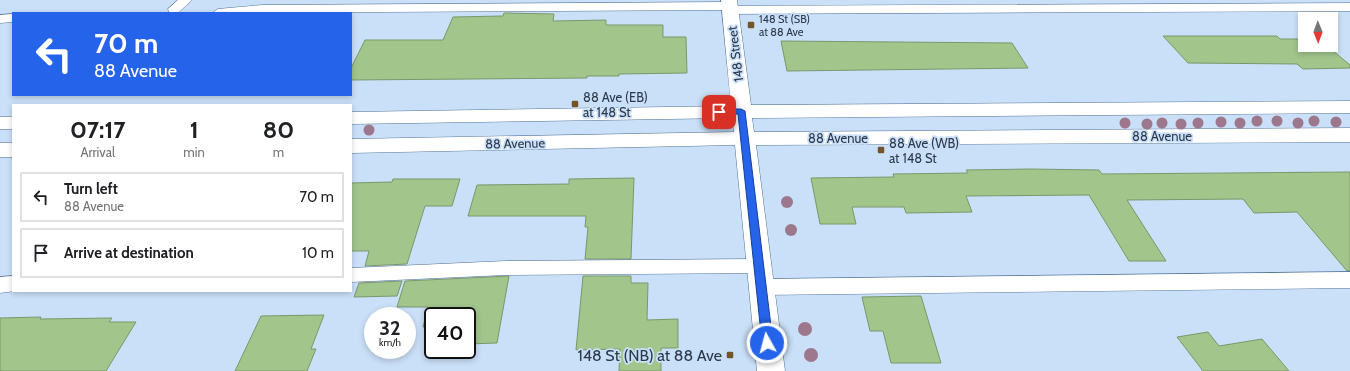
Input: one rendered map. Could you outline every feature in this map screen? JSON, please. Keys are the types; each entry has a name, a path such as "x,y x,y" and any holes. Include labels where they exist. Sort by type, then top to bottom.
{"main road":[{"name":"148 Street","path":"729,5 745,139 759,277 771,371"},
{"path":"352,118 741,111 1350,108"},
{"path":"0,123 12,123"},
{"name":"88 Avenue","path":"352,146 745,139 1350,134"},
{"path":"0,150 12,150"}],"lane":[{"path":"174,9 186,0"},
{"path":"229,12 262,9 729,5 1350,7"},
{"path":"0,19 12,18"},
{"path":"352,276 506,268 759,277 1350,280"},
{"path":"0,284 12,284"}],"building":[{"path":"504,13 554,14 553,21 606,20 606,25 663,25 663,37 686,37 687,73 619,74 619,76 587,76 587,78 352,80 352,66 365,40 443,40 453,17 503,16"},
{"path":"1163,36 1277,36 1280,39 1298,39 1298,52 1334,52 1350,65 1350,68 1303,69 1297,64 1188,63"},
{"path":"781,41 1012,43 1028,68 787,71"},
{"path":"966,170 1099,170 1102,174 1350,172 1350,271 1347,271 1297,212 1254,213 1243,199 1127,200 1166,261 1129,261 1089,195 966,196 972,212 906,213 904,207 852,207 856,224 820,224 811,178 894,177 893,174 968,173"},
{"path":"634,178 631,259 585,259 588,227 585,227 586,216 468,216 477,185 569,184 569,179"},
{"path":"393,179 460,179 452,206 425,206 407,264 365,266 369,251 352,251 352,183 392,182"},
{"path":"509,276 497,343 476,344 476,307 397,307 405,281"},
{"path":"583,276 631,276 631,283 648,283 647,320 678,319 678,348 661,348 661,371 619,371 620,349 576,350"},
{"path":"402,281 397,296 354,297 359,283"},
{"path":"921,296 941,363 891,363 883,331 870,331 862,297"},
{"path":"324,315 311,349 316,349 307,371 235,371 261,316"},
{"path":"41,317 40,319 112,318 109,322 136,322 106,371 0,371 0,318"},
{"path":"1208,332 1219,346 1262,339 1289,371 1203,371 1177,337"}],"place":[{"name":"148 St (SB) at 88 Ave","path":"751,25"},
{"name":"88 Ave (EB) at 148 St","path":"575,104"},
{"name":"88 Ave (WB) at 148 St","path":"881,150"},
{"name":"148 St (NB) at 88 Ave","path":"730,355"}],"route":[{"path":"719,112 741,111 767,343"}]}
